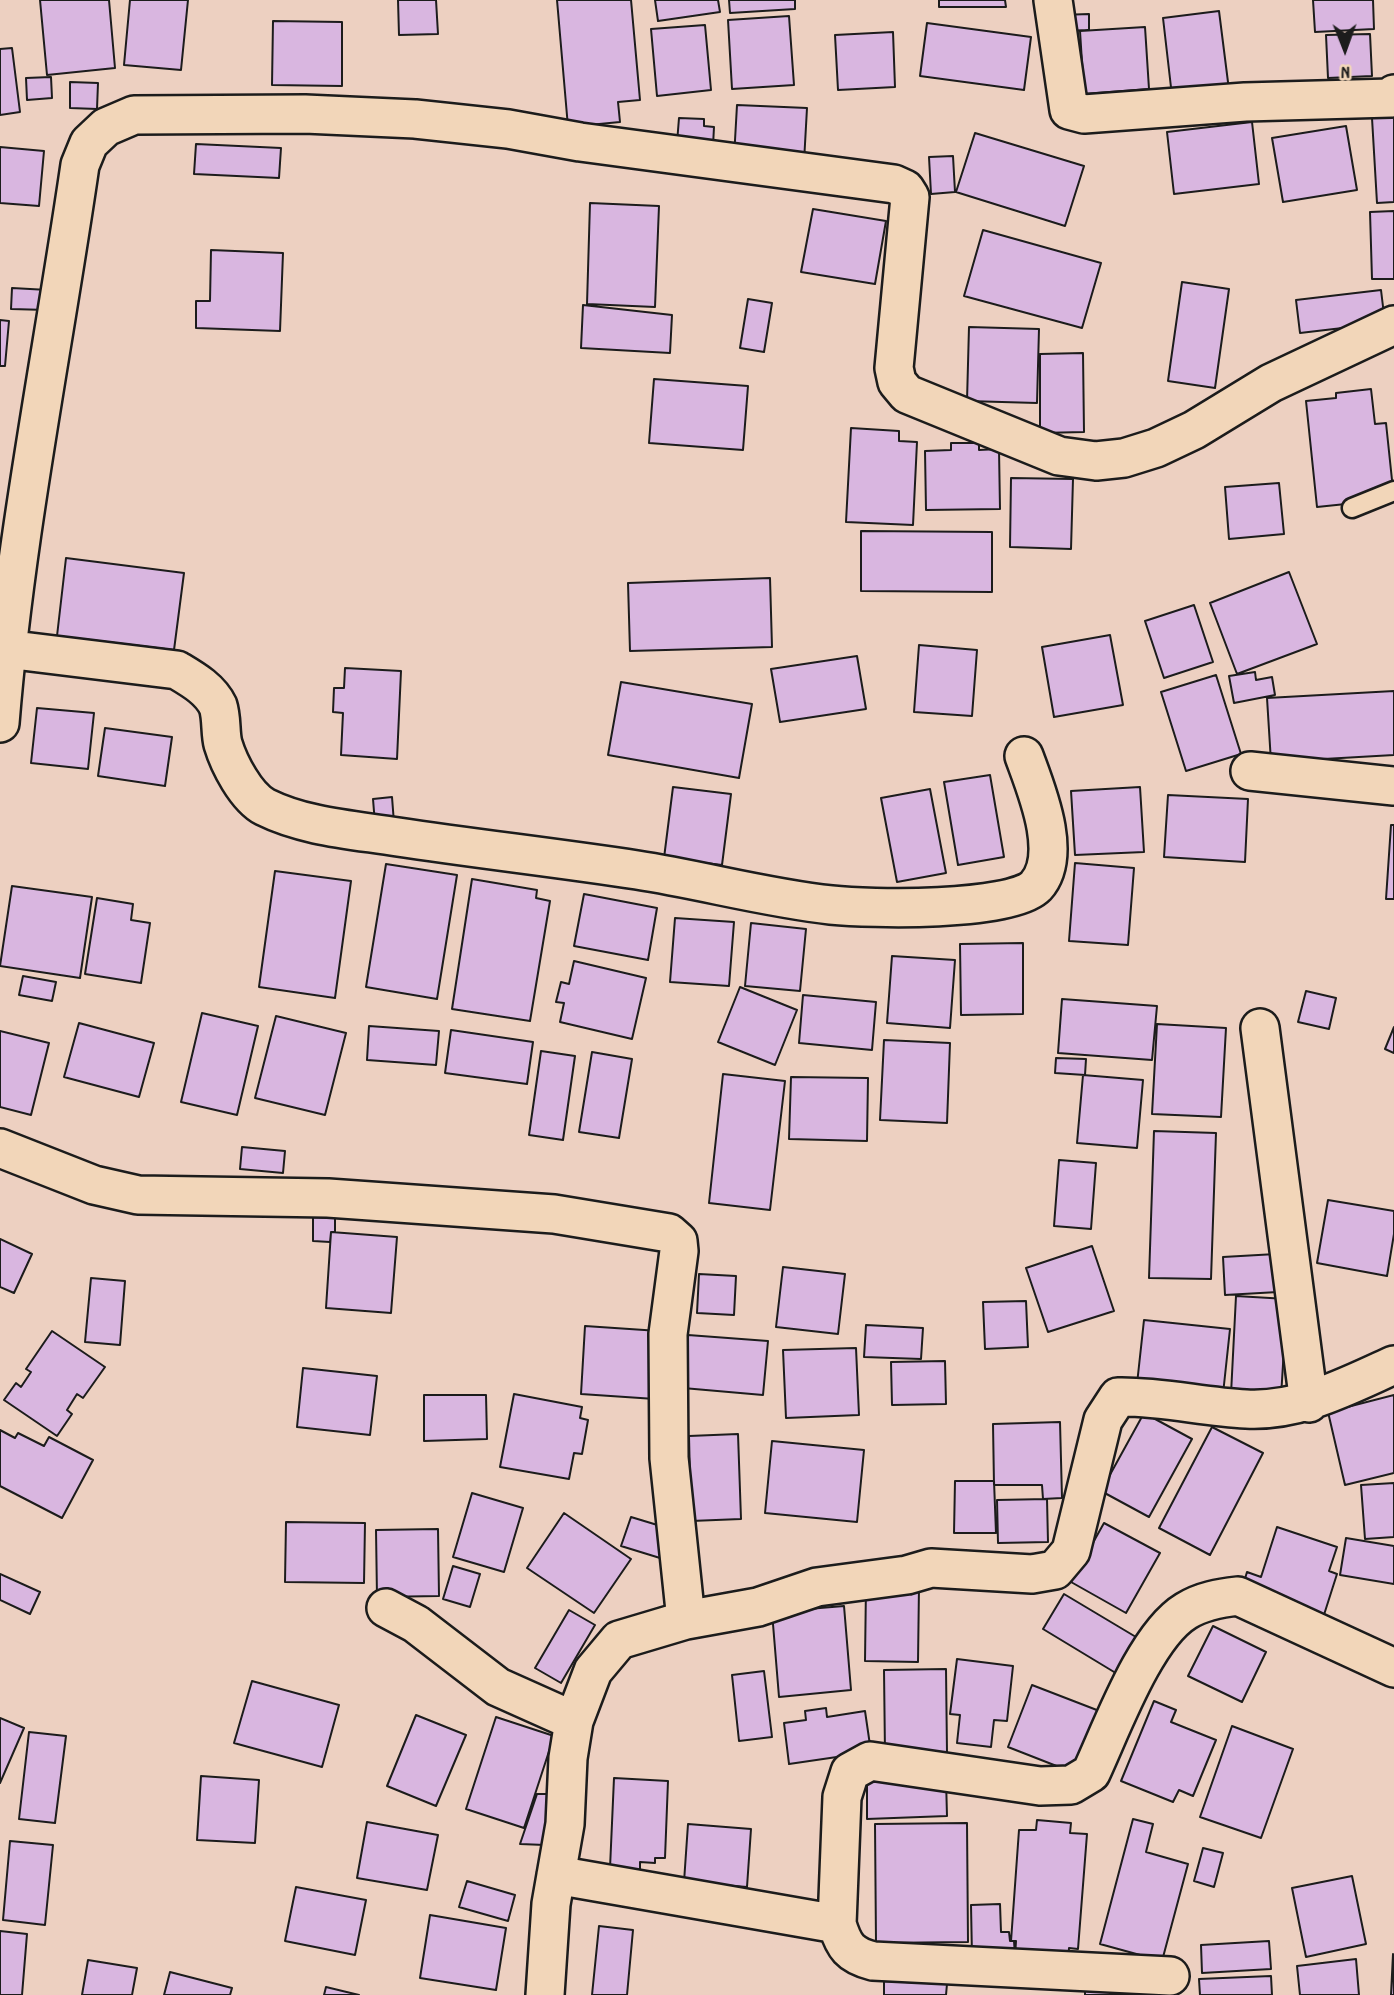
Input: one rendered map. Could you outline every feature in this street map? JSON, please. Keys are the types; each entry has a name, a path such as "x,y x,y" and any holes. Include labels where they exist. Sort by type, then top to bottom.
{"street":[{"path":"1053,0 1069,110 1084,114 1245,102 1391,98 1394,94"},
{"path":"0,723 6,649 26,494 54,346 80,165 89,143 106,127 134,115 305,114 415,119 508,129 579,142 894,184 905,189 910,197 894,368 897,382 907,394 1059,456 1096,461 1124,458 1156,448 1324,355 1394,325"},
{"path":"6,649 177,670 201,685 218,706 223,745 239,780 262,806 295,818 357,831 638,870 831,905 901,908 946,906 1017,897 1034,888 1045,872 1048,841 1042,804 1024,756"},
{"path":"1250,771 1394,786"},
{"path":"1260,1028 1309,1402"},
{"path":"0,1148 94,1185 138,1195 328,1198 554,1214 669,1233 678,1241 679,1251 668,1334 669,1458 686,1620"},
{"path":"545,1995 574,1721 593,1671 619,1640 686,1620 758,1607 817,1587 907,1575 931,1568 1032,1574 1055,1570 1071,1551 1103,1420 1118,1397 1145,1396 1248,1410 1309,1402 1394,1365"},
{"path":"1170,1976 873,1961 853,1956 843,1944 837,1924 842,1797 850,1772 870,1761 1040,1786 1071,1785 1091,1773 1153,1644 1185,1611 1216,1598 1238,1596 1394,1668"},
{"path":"386,1608 415,1624 498,1687 574,1721"},
{"path":"556,1875 837,1924"}],"lane":[{"path":"1352,508 1394,491"}],"building":[{"path":"40,0 109,0 115,68 47,75"},
{"path":"130,0 188,0 181,70 124,65"},
{"path":"398,0 436,0 438,34 399,35"},
{"path":"557,0 631,0 640,100 618,102 620,122 568,127"},
{"path":"655,0 718,0 720,12 658,21"},
{"path":"729,0 795,0 795,9 730,13"},
{"path":"939,0 1005,0 1006,7 939,7"},
{"path":"1313,0 1373,0 1374,29 1315,32"},
{"path":"1219,11 1229,90 1172,96 1163,18"},
{"path":"1089,14 1089,30 1061,31 1061,15"},
{"path":"789,16 794,85 732,89 728,20"},
{"path":"273,21 342,22 342,86 272,85"},
{"path":"927,23 1031,37 1024,90 920,76"},
{"path":"705,25 711,90 657,96 651,29"},
{"path":"1145,27 1149,89 1084,94 1080,31"},
{"path":"893,32 895,87 838,90 835,35"},
{"path":"1370,34 1372,76 1328,78 1326,35"},
{"path":"12,48 20,112 0,115 0,49"},
{"path":"51,77 52,98 27,100 26,78"},
{"path":"70,82 98,83 97,109 70,108"},
{"path":"737,105 807,108 804,162 734,158"},
{"path":"1394,117 1394,202 1377,203 1372,118"},
{"path":"679,118 704,119 704,126 714,127 713,146 677,143"},
{"path":"1252,122 1259,184 1174,194 1167,132"},
{"path":"1346,126 1357,190 1283,202 1272,138"},
{"path":"975,133 1084,166 1065,226 956,192"},
{"path":"196,144 281,148 279,178 194,174"},
{"path":"0,147 44,151 39,206 0,203"},
{"path":"953,156 955,192 931,194 929,157"},
{"path":"590,203 659,206 655,307 587,304"},
{"path":"813,209 886,221 875,284 801,272"},
{"path":"1394,211 1394,279 1372,279 1370,212"},
{"path":"983,230 1101,263 1082,328 964,296"},
{"path":"211,250 283,253 280,331 196,328 196,301 210,301"},
{"path":"1182,282 1229,289 1215,388 1168,381"},
{"path":"12,288 48,290 47,310 11,309"},
{"path":"1381,290 1385,323 1300,333 1296,300"},
{"path":"748,299 772,303 764,352 740,348"},
{"path":"583,305 672,315 670,353 581,348"},
{"path":"0,320 9,321 5,366 0,366"},
{"path":"969,327 1039,329 1037,403 967,401"},
{"path":"1083,353 1084,432 1040,433 1040,354"},
{"path":"654,379 748,386 743,450 649,443"},
{"path":"1371,389 1375,424 1386,423 1394,499 1317,507 1306,401 1336,398 1336,393"},
{"path":"851,428 899,431 899,441 917,442 913,525 846,522"},
{"path":"951,443 979,443 979,450 999,449 1000,509 926,510 925,451 951,450"},
{"path":"1011,478 1073,479 1071,549 1010,547"},
{"path":"1279,483 1284,534 1229,539 1225,487"},
{"path":"861,531 992,532 992,592 861,591"},
{"path":"66,558 184,573 174,650 57,636"},
{"path":"1289,572 1317,644 1237,674 1210,603"},
{"path":"770,578 772,647 630,651 628,583"},
{"path":"1194,605 1213,662 1164,678 1145,621"},
{"path":"1110,635 1123,705 1054,717 1042,647"},
{"path":"919,645 977,650 972,716 914,712"},
{"path":"857,656 866,709 780,722 771,669"},
{"path":"345,668 401,671 397,759 341,755 343,713 333,712 334,688 344,688"},
{"path":"1255,672 1256,680 1272,677 1275,695 1234,703 1229,676"},
{"path":"1216,675 1241,754 1186,771 1161,692"},
{"path":"621,682 752,704 739,778 608,755"},
{"path":"1394,691 1394,755 1271,762 1267,698"},
{"path":"37,708 94,713 88,769 31,763"},
{"path":"105,728 172,737 165,786 98,776"},
{"path":"990,775 1004,857 958,865 944,782"},
{"path":"673,787 731,794 722,865 664,858"},
{"path":"1140,787 1144,852 1075,855 1071,791"},
{"path":"930,789 946,873 897,882 881,798"},
{"path":"1168,795 1248,799 1245,862 1164,857"},
{"path":"392,797 394,823 375,824 373,799"},
{"path":"1391,825 1394,825 1394,899 1386,899"},
{"path":"1075,863 1134,868 1128,945 1069,941"},
{"path":"386,864 457,875 437,999 366,987"},
{"path":"275,871 351,881 335,998 259,987"},
{"path":"472,879 537,890 536,898 550,901 530,1021 452,1009"},
{"path":"12,886 92,897 80,978 0,966"},
{"path":"584,894 657,908 648,960 574,946"},
{"path":"97,898 133,904 131,920 150,923 141,983 85,974"},
{"path":"675,918 734,922 729,986 670,982"},
{"path":"751,923 806,929 800,991 745,986"},
{"path":"1023,943 1023,1014 961,1015 960,944"},
{"path":"892,956 955,960 950,1028 887,1023"},
{"path":"574,961 646,978 632,1039 560,1022 564,1003 556,1002 561,982 569,984"},
{"path":"23,976 56,982 52,1001 19,995"},
{"path":"740,987 797,1010 775,1065 718,1042"},
{"path":"1306,991 1336,998 1329,1029 1298,1022"},
{"path":"803,995 876,1002 872,1050 799,1043"},
{"path":"1062,999 1157,1006 1152,1060 1058,1053"},
{"path":"202,1013 258,1026 237,1115 181,1102"},
{"path":"276,1016 346,1033 325,1115 255,1098"},
{"path":"79,1023 154,1043 139,1097 64,1077"},
{"path":"1157,1024 1226,1028 1221,1117 1152,1114"},
{"path":"369,1026 439,1031 436,1065 367,1060"},
{"path":"1394,1027 1394,1053 1385,1049"},
{"path":"451,1030 533,1042 527,1084 445,1073"},
{"path":"0,1031 49,1043 31,1115 0,1107"},
{"path":"884,1040 950,1043 947,1123 880,1120"},
{"path":"541,1051 575,1056 563,1140 529,1135"},
{"path":"592,1052 632,1059 619,1138 579,1132"},
{"path":"1056,1058 1086,1059 1085,1075 1055,1073"},
{"path":"723,1074 785,1081 770,1210 709,1203"},
{"path":"1083,1075 1143,1080 1137,1148 1077,1143"},
{"path":"791,1077 868,1078 867,1141 789,1139"},
{"path":"1154,1131 1216,1133 1211,1279 1149,1278"},
{"path":"242,1147 285,1151 283,1173 240,1169"},
{"path":"1059,1160 1096,1163 1091,1229 1054,1226"},
{"path":"1328,1200 1394,1211 1394,1234 1387,1276 1317,1263"},
{"path":"313,1217 335,1218 335,1232 331,1232 330,1242 313,1241"},
{"path":"331,1232 397,1237 391,1313 326,1308"},
{"path":"0,1239 32,1254 14,1293 0,1287"},
{"path":"1092,1246 1114,1311 1048,1332 1026,1268"},
{"path":"1276,1254 1278,1292 1225,1295 1223,1257"},
{"path":"783,1267 845,1274 838,1334 776,1327"},
{"path":"699,1274 736,1276 734,1315 697,1313"},
{"path":"91,1278 125,1281 120,1345 85,1342"},
{"path":"1236,1296 1287,1299 1281,1397 1231,1394"},
{"path":"1026,1301 1028,1347 985,1349 983,1302"},
{"path":"1144,1320 1230,1329 1223,1394 1137,1384"},
{"path":"866,1325 923,1328 921,1359 864,1357"},
{"path":"585,1326 659,1331 655,1399 581,1394"},
{"path":"52,1331 105,1367 83,1398 77,1394 67,1410 72,1414 57,1436 4,1400 16,1383 21,1387 31,1372 26,1369"},
{"path":"688,1335 768,1341 763,1395 683,1388"},
{"path":"856,1348 859,1415 786,1418 783,1350"},
{"path":"945,1361 946,1404 892,1405 891,1362"},
{"path":"303,1368 377,1376 370,1435 297,1427"},
{"path":"514,1394 582,1407 580,1418 588,1420 582,1454 574,1453 569,1479 500,1467"},
{"path":"424,1395 486,1395 487,1439 424,1441"},
{"path":"1394,1395 1394,1473 1345,1485 1328,1412"},
{"path":"1144,1413 1192,1439 1149,1517 1101,1491"},
{"path":"1060,1422 1062,1498 1043,1499 1042,1485 994,1485 993,1424"},
{"path":"1212,1427 1263,1453 1210,1555 1159,1528"},
{"path":"0,1430 15,1438 18,1433 44,1446 49,1437 93,1460 62,1518 0,1486"},
{"path":"738,1434 741,1519 691,1521 689,1436"},
{"path":"772,1441 864,1450 857,1522 765,1513"},
{"path":"955,1481 994,1481 996,1533 954,1533"},
{"path":"1394,1483 1394,1537 1365,1539 1361,1485"},
{"path":"472,1493 523,1508 504,1572 453,1557"},
{"path":"1047,1499 1048,1542 998,1543 997,1500"},
{"path":"564,1513 631,1559 594,1613 527,1568"},
{"path":"631,1517 664,1527 660,1558 621,1546"},
{"path":"286,1522 365,1523 364,1583 285,1582"},
{"path":"1104,1523 1160,1553 1126,1613 1071,1582"},
{"path":"1277,1527 1337,1547 1329,1571 1337,1574 1322,1621 1240,1595 1247,1572 1261,1577"},
{"path":"438,1529 439,1596 377,1597 376,1530"},
{"path":"1346,1538 1394,1546 1394,1584 1340,1575"},
{"path":"453,1566 480,1574 470,1607 443,1599"},
{"path":"0,1574 40,1592 30,1614 0,1600"},
{"path":"866,1585 919,1586 918,1662 865,1661"},
{"path":"1064,1594 1146,1643 1124,1678 1043,1629"},
{"path":"844,1606 851,1690 779,1697 772,1612"},
{"path":"569,1610 595,1625 561,1683 535,1668"},
{"path":"1213,1626 1266,1652 1242,1702 1188,1676"},
{"path":"957,1659 1013,1666 1007,1721 994,1720 991,1747 957,1743 960,1715 950,1714"},
{"path":"946,1669 947,1753 885,1754 884,1670"},
{"path":"764,1671 772,1737 739,1741 732,1675"},
{"path":"252,1681 339,1705 322,1767 234,1743"},
{"path":"1032,1685 1102,1712 1077,1774 1008,1747"},
{"path":"1154,1701 1176,1710 1171,1722 1216,1740 1193,1796 1179,1790 1173,1802 1121,1781"},
{"path":"826,1708 827,1717 865,1711 871,1752 789,1764 784,1723 806,1720 805,1711"},
{"path":"416,1715 466,1735 436,1806 387,1786"},
{"path":"496,1717 554,1736 524,1828 466,1809"},
{"path":"0,1718 24,1728 0,1783"},
{"path":"1232,1726 1293,1749 1261,1838 1200,1817"},
{"path":"29,1732 66,1736 55,1823 19,1819"},
{"path":"201,1776 259,1780 255,1843 197,1840"},
{"path":"614,1778 668,1781 665,1858 655,1858 655,1863 640,1862 640,1870 610,1868"},
{"path":"946,1779 947,1816 867,1819 867,1781"},
{"path":"537,1794 558,1794 545,1845 520,1844"},
{"path":"1133,1819 1153,1824 1146,1852 1188,1864 1162,1961 1100,1944"},
{"path":"1037,1820 1071,1823 1070,1833 1087,1834 1078,1949 1069,1948 1068,1961 1015,1957 1016,1941 1011,1941 1019,1830 1036,1830"},
{"path":"367,1822 438,1835 427,1890 357,1878"},
{"path":"967,1823 968,1942 876,1943 875,1824"},
{"path":"688,1824 751,1829 747,1887 684,1882"},
{"path":"10,1841 53,1845 45,1925 3,1920"},
{"path":"1203,1848 1223,1853 1214,1887 1194,1881"},
{"path":"1352,1876 1366,1944 1306,1957 1292,1888"},
{"path":"467,1881 515,1895 508,1921 459,1907"},
{"path":"296,1887 366,1900 355,1955 285,1941"},
{"path":"1000,1904 1001,1932 1009,1932 1010,1941 1014,1941 1015,1956 972,1957 971,1905"},
{"path":"430,1915 506,1928 496,1990 420,1978"},
{"path":"599,1926 633,1930 627,1995 592,1995"},
{"path":"0,1931 27,1934 22,1995 0,1995"},
{"path":"1269,1941 1271,1969 1202,1973 1201,1945"},
{"path":"1393,1954 1394,1995 1391,1995"},
{"path":"1356,1959 1359,1995 1300,1995 1297,1966"},
{"path":"88,1960 137,1968 132,1995 82,1995"},
{"path":"170,1972 232,1988 230,1995 164,1995"},
{"path":"1271,1976 1272,1995 1200,1995 1199,1979"},
{"path":"884,1981 947,1984 946,1995 884,1995"},
{"path":"326,1987 359,1995 324,1995"},
{"path":"1085,1989 1155,1989 1155,1995 1085,1995"}]}
